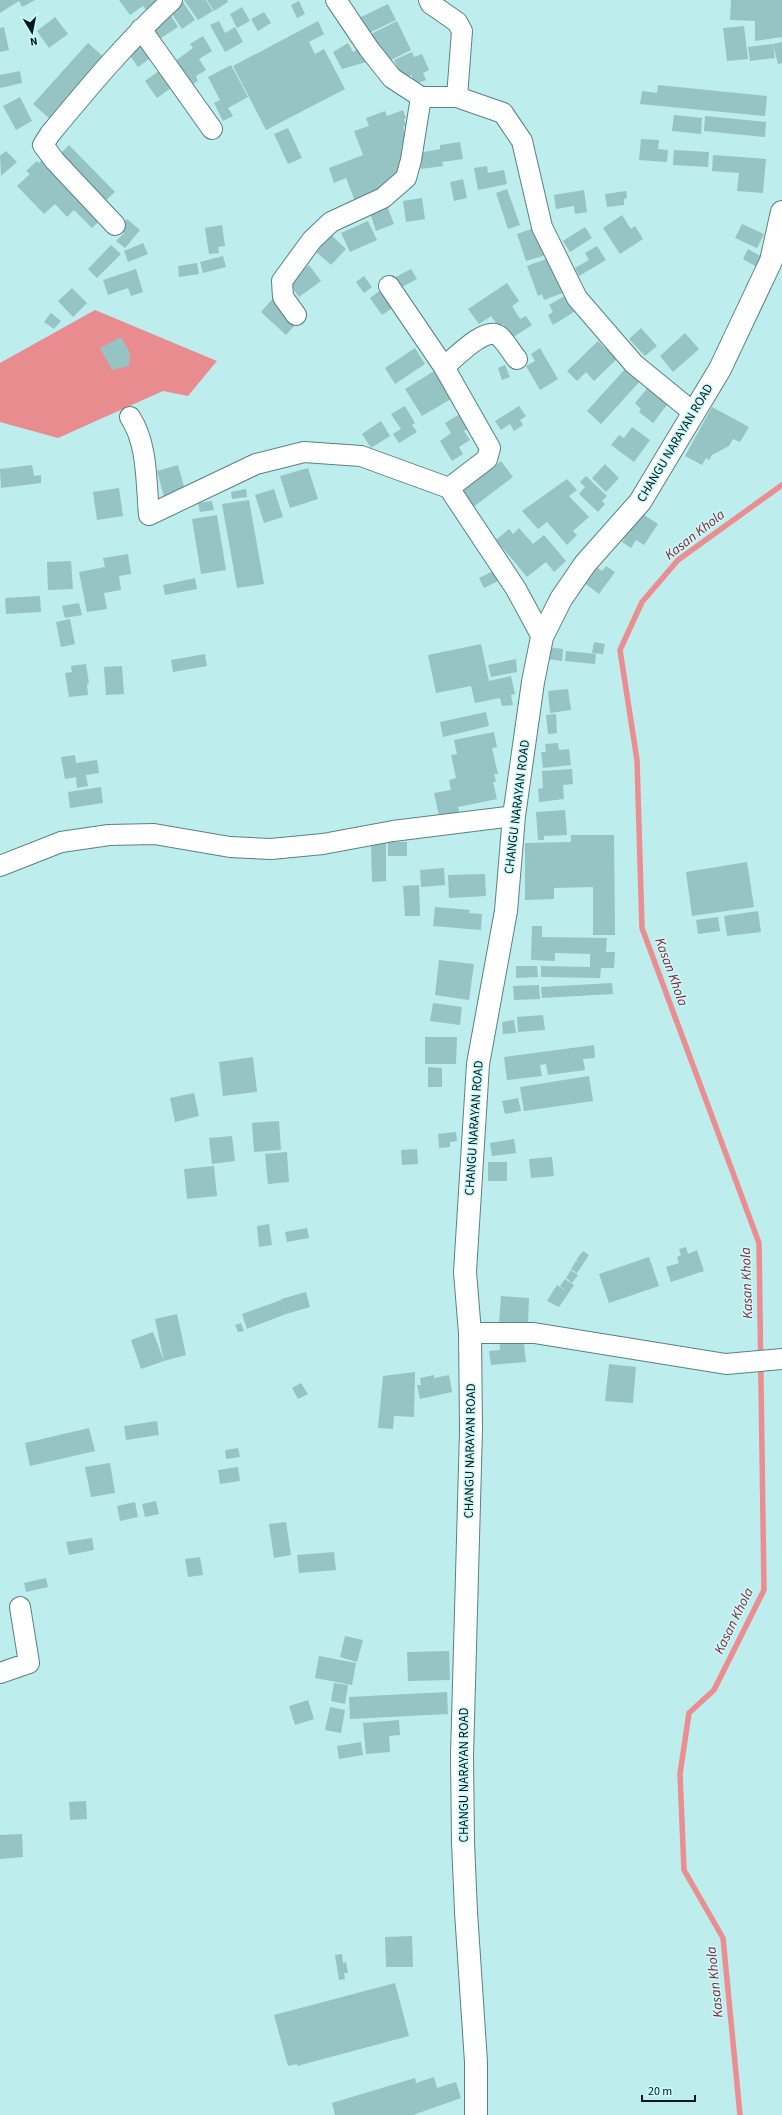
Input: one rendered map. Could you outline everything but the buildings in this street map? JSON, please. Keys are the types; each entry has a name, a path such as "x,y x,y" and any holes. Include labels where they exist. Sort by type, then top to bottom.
{"main road":[{"name":"CHANGU NARAYAN ROAD","path":"476,2115 476,2062 466,1912 462,1756 471,1430 470,1334 465,1272 474,1106 478,1064 506,911 514,816 533,682 542,637 565,593 585,564 640,502 720,369 770,261 782,212"}],"street":[{"path":"115,225 55,161 43,145 50,134 108,63 140,29 172,0"},
{"path":"336,0 369,49 392,78 421,97 457,97 503,113 522,141 542,227 577,298 634,364 694,414"},
{"path":"429,0 431,4 457,22 462,31 457,97"},
{"path":"140,29 212,129"},
{"path":"296,316 283,297 282,281 312,240 331,222 383,198 406,178 412,160 421,97"},
{"path":"389,286 444,367 490,448 487,459 449,488"},
{"path":"444,367 483,335 492,333 499,336 516,359"},
{"path":"130,417 137,428 145,464 149,514 256,464 304,452 361,456 449,488 516,589 542,637"},
{"path":"0,866 61,842 109,835 154,834 230,847 270,849 323,844 393,831 514,816"},
{"path":"470,1334 534,1333 726,1364 782,1359"},
{"path":"0,1673 29,1663 20,1607"}],"shaded area":[{"path":"95,310 217,361 188,396 163,391 58,438 0,422 0,363"}],"waterway":[{"name":"Kasan Khola","path":"740,2115 723,1938 684,1870 680,1774 689,1713 714,1690 764,1590 759,1243 642,928 637,760 620,650 642,602 678,560 782,485"}]}
